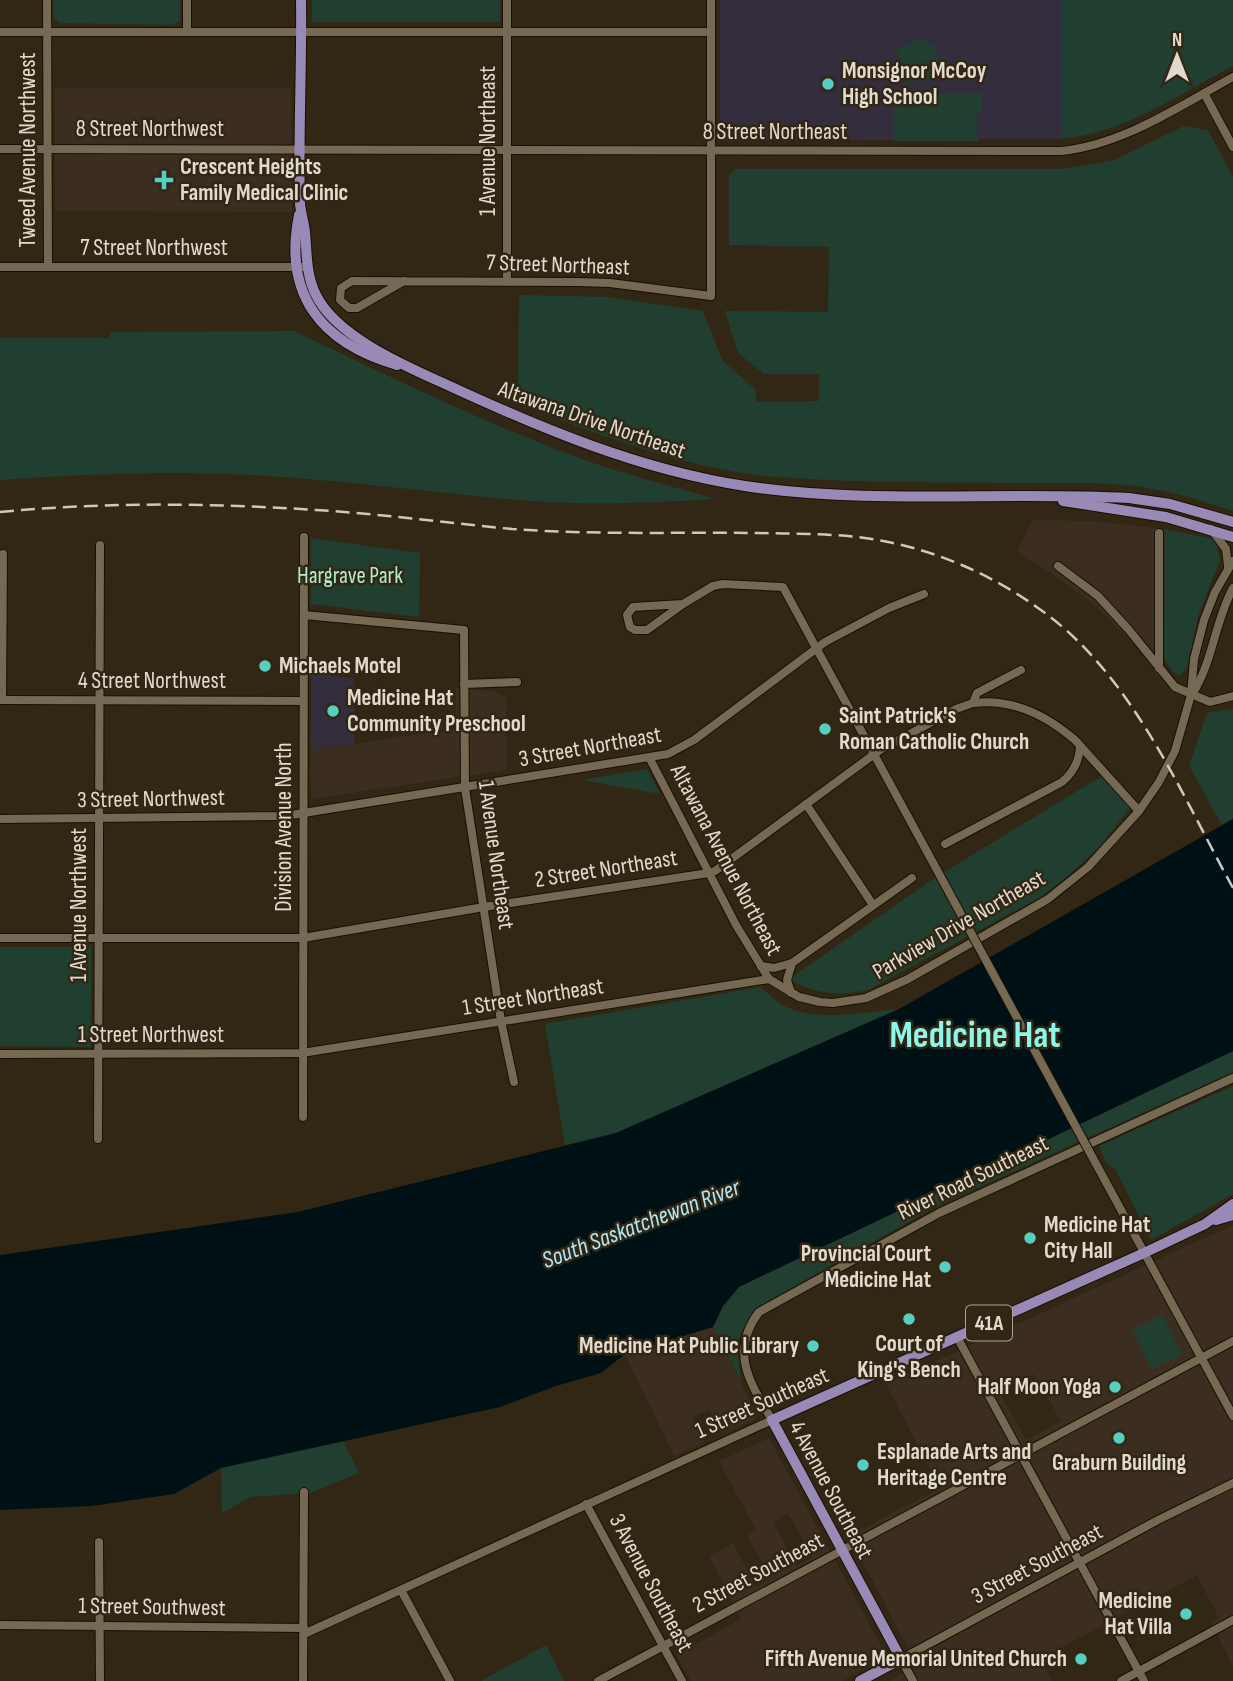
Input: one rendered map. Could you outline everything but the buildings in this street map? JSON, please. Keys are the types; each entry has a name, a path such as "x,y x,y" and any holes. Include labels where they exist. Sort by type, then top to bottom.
{"main road":[{"path":"301,0 300,208 296,232 302,267"},
{"name":"Altawana Drive Northeast","path":"302,267 327,311 345,329 412,369 567,436 646,464 719,481 779,489 855,494 1129,498 1170,503 1233,523"},
{"name":"Altawana Drive Northeast","path":"302,267 302,292 315,316 341,340 364,354 412,369"},
{"name":"Altawana Drive Northeast","path":"1017,497 1127,510 1210,528 1233,537"},
{"name":"1 Street Southeast","path":"772,1420 1144,1253 1205,1224 1233,1204"},
{"path":"1205,1224 1233,1214"},
{"name":"4 Avenue Southeast","path":"772,1420 901,1659"},
{"name":"3 Street Southeast","path":"860,1681 901,1659"}],"street":[{"name":"Tweed Avenue Northwest","path":"47,0 48,267"},
{"path":"187,0 187,32"},
{"name":"1 Avenue Northeast","path":"507,282 508,0"},
{"path":"711,0 711,151"},
{"path":"0,32 711,32"},
{"name":"8 Street Northeast","path":"300,149 1061,151 1081,149 1115,139 1233,77"},
{"path":"1204,93 1233,147"},
{"name":"8 Street Northwest","path":"0,149 300,149"},
{"name":"7 Street Northeast","path":"404,281 357,308 345,307 339,296 341,288 348,282 404,281 610,283 711,296 711,151"},
{"name":"7 Street Northwest","path":"0,267 302,267"},
{"path":"1210,528 1226,549 1231,564"},
{"path":"1159,533 1159,668"},
{"name":"Division Avenue North","path":"303,1117 304,537"},
{"name":"1 Avenue Northwest","path":"98,1139 100,545"},
{"path":"1,700 3,554"},
{"name":"Parkview Drive Northeast","path":"769,979 792,993 820,1002 852,1001 880,993 1020,917 1058,891 1104,852 1139,811 1159,782 1175,751 1191,695 1194,659 1204,620 1231,564"},
{"path":"1058,566 1098,596 1175,687 1210,702 1233,696"},
{"path":"683,604 633,607 627,615 628,621 635,630 647,630 713,586 723,584 783,587 1233,1416"},
{"name":"Parkview Drive Northeast","path":"1191,695 1203,677 1219,622 1233,588"},
{"name":"3 Street Northeast","path":"303,814 650,759 680,750 825,642 889,608 924,594"},
{"name":"1 Avenue Northeast","path":"304,615 464,630 465,788 513,1082"},
{"name":"2 Street Northeast","path":"0,938 303,938 709,873 874,754 956,709 973,703 977,693 1020,670"},
{"path":"464,684 517,682"},
{"name":"4 Street Northwest","path":"1,700 303,701"},
{"path":"973,703 1004,703 1026,709 1063,730 1076,740 1139,811"},
{"path":"945,844 1062,782 1073,770 1080,755 1080,747"},
{"name":"Altawana Avenue Northeast","path":"650,759 709,873 769,979"},
{"path":"806,804 873,905"},
{"name":"3 Street Northwest","path":"0,819 269,817 303,814"},
{"path":"761,967 774,968 792,963 912,878"},
{"path":"792,963 787,980 792,993"},
{"name":"1 Street Northeast","path":"302,1053 769,979"},
{"name":"1 Street Northwest","path":"0,1054 302,1053"},
{"name":"River Road Southeast","path":"746,1334 759,1312 768,1306 939,1213 1233,1078"},
{"name":"4 Avenue Southeast","path":"746,1334 743,1355 748,1375 772,1420"},
{"path":"957,1337 1144,1681"},
{"name":"2 Street Southeast","path":"598,1681 1233,1341"},
{"name":"1 Street Southeast","path":"304,1631 401,1590 772,1420"},
{"name":"3 Street Southeast","path":"901,1659 1233,1483"},
{"path":"303,1681 304,1492"},
{"name":"3 Avenue Southeast","path":"586,1504 682,1681"},
{"path":"99,1542 100,1681"},
{"path":"401,1590 450,1681"},
{"path":"1121,1681 1233,1620"},
{"name":"1 Street Southwest","path":"0,1625 304,1631"},
{"path":"901,1659 913,1681"}],"shaded area":[{"name":"Monsignor McCoy High School","path":"720,0 1061,0 1061,139 725,141 720,135"},
{"path":"55,88 291,88 292,212 55,211"},
{"path":"1033,520 1093,521 1165,529 1164,684 1135,645 1097,607 1017,552"},
{"name":"Medicine Hat Community Preschool","path":"311,673 354,678 354,744 311,750"},
{"path":"456,689 493,691 506,697 506,770 311,799 311,750 455,729"},
{"path":"1233,1225 1233,1666 1211,1623 1219,1618 1197,1575 1040,1659 1052,1681 889,1681 917,1665 849,1536 940,1488 886,1384","holes":["1034,1374 1061,1421 1026,1440 1000,1393"]},
{"path":"713,1327 757,1415 756,1419 722,1434 709,1409 693,1417 705,1442 674,1456 625,1354"},
{"path":"769,1438 886,1655 882,1659 842,1681 691,1681 676,1655 741,1619 709,1556 733,1543 756,1587 770,1579 747,1535 756,1530 719,1461","holes":["788,1513 812,1557 796,1566 773,1522"]}],"green space":[{"path":"53,0 180,0 180,21 173,25 60,23 54,18"},
{"path":"312,0 500,0 500,22 312,22"},
{"path":"1061,0 1233,0 1233,66 1150,112 1106,130 1061,139"},
{"path":"915,40 932,45 938,53 937,71 945,76 908,83 901,78 897,46 902,48"},
{"path":"935,93 982,93 982,112 977,112 978,141 893,141 894,97 935,98"},
{"path":"1184,126 1208,130 1233,177 1233,511 1173,493 1120,484 846,481 752,474 715,468 642,449 500,396 518,395 519,295 607,297 703,311 722,360 756,390 756,402 819,401 819,374 764,374 738,353 725,311 828,312 829,247 729,245 729,175 735,169 1063,169 1114,160"},
{"path":"294,331 498,426 568,454 716,499 618,503 544,502 298,478 199,473 0,480 0,338 109,338 110,332"},
{"path":"1165,529 1213,539 1220,560 1198,617 1187,668 1180,675 1172,671 1164,657"},
{"name":"Hargrave Park","path":"311,538 420,553 419,617 311,604"},
{"path":"1233,709 1233,818 1222,825 1189,766 1207,713"},
{"path":"647,769 660,794 582,780"},
{"path":"1102,776 1131,807 1100,846 1041,897 868,990 827,993 789,979 936,877"},
{"path":"0,947 91,947 91,1047 0,1046"},
{"path":"760,987 782,1005 809,1014 839,1015 899,1009 616,1133 565,1145 545,1024"},
{"path":"1233,1051 1233,1072 935,1207 766,1302 748,1320 740,1339 738,1360 743,1385 713,1327 723,1306 738,1287"},
{"path":"1233,1086 1233,1194 1151,1240 1116,1170 1106,1163 1099,1146"},
{"path":"1162,1315 1182,1354 1152,1370 1132,1330"},
{"path":"343,1441 359,1473 310,1493 251,1497 222,1513 221,1468"},
{"path":"546,1645 564,1681 481,1681"}],"water":[{"name":"South Saskatchewan River","path":"1233,819 1233,1051 739,1287 723,1306 713,1327 625,1354 601,1373 500,1407 221,1468 174,1494 92,1506 0,1510 0,1255 298,1212 616,1133 899,1009"}],"railway":[{"path":"0,512 118,505 237,506 341,512 543,531 833,535 878,540 920,550 982,574 1020,596 1071,634 1100,665 1127,699 1173,774 1233,888"}],"place":[{"name":"Monsignor McCoy High School","path":"828,84"},
{"name":"Crescent Heights Family Medical Clinic","path":"164,180"},
{"name":"Michaels Motel","path":"265,666"},
{"name":"Medicine Hat Community Preschool","path":"333,711"},
{"name":"Saint Patrick's Roman Catholic Church","path":"825,729"},
{"name":"Medicine Hat City Hall","path":"1030,1238"},
{"name":"Provincial Court Medicine Hat","path":"945,1267"},
{"name":"Court of King's Bench","path":"909,1319"},
{"name":"Medicine Hat Public Library","path":"813,1346"},
{"name":"Half Moon Yoga","path":"1115,1387"},
{"name":"Graburn Building","path":"1119,1438"},
{"name":"Esplanade Arts and Heritage Centre","path":"863,1465"},
{"name":"Medicine Hat Villa","path":"1186,1614"},
{"name":"Fifth Avenue Memorial United Church","path":"1081,1659"}],"district":[{"name":"Medicine Hat","path":"975,1036"}]}
